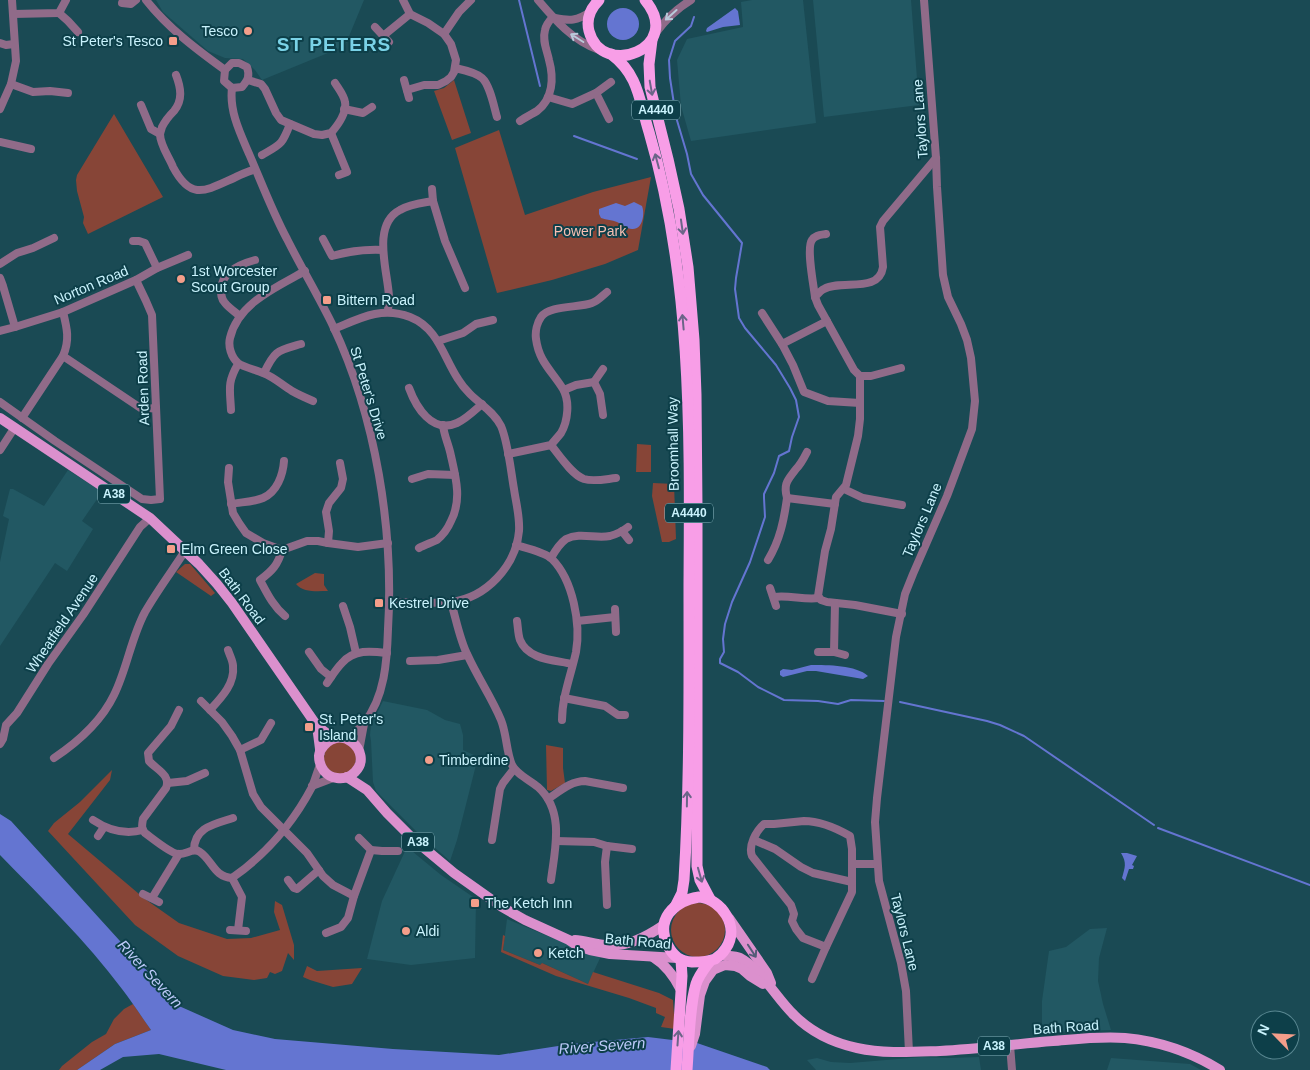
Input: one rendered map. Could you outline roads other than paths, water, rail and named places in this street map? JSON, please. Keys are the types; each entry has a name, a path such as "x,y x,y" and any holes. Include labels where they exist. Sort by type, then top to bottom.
{"highway":[{"name":"Broomhall Way","path":"645,0 652,10 656,25 648,64 650,87 680,209 691,298 696,405 698,866 700,880 710,899"},
{"name":"Broomhall Way","path":"595,4 589,17 589,30 592,37 596,44 619,60 627,69 638,90 669,211 679,278 688,420 690,551 687,801 684,880 682,893 675,907"},
{"path":"607,53 626,55 637,53 644,49 653,37"},
{"path":"676,1070 682,976 679,959 667,944 664,925 670,912 687,899 698,897 710,899 727,915 731,928 731,937 728,944 721,955 710,961 687,962 679,959"},
{"path":"687,1070 696,985 700,975 710,961"}],"main road":[{"name":"Bath Road","path":"0,418 150,518 185,551 217,584 232,603 317,726 333,738"},
{"name":"Bath Road","path":"317,726 320,765"},
{"path":"320,751 333,738 340,737 348,738 354,742 360,751"},
{"name":"Bath Road","path":"360,751 359,766 367,790"},
{"path":"320,765 327,774 333,778 340,779 347,777 359,766"},
{"name":"Bath Road","path":"347,777 367,790 412,838 454,873 502,907 525,920 590,950 610,954 679,959"},
{"name":"A38","path":"727,915 767,973 773,989"},
{"name":"Bath Road","path":"569,940 606,945 622,944 637,940 664,925"},
{"name":"A38","path":"721,955 739,958 752,967 795,1016 818,1034 841,1044 860,1049 884,1052 909,1052"},
{"path":"653,957 666,967 682,990"},
{"path":"694,1016 705,980 712,970 719,966 735,966 773,989"},
{"name":"Bath Road","path":"909,1052 1101,1037 1124,1038 1178,1049 1220,1070"}],"street":[{"path":"0,109 11,84 16,61 12,0"},
{"path":"59,13 66,0"},
{"name":"St Peter's Drive","path":"146,0 162,19 186,41 224,70 224,81 232,88 233,114 255,169 287,240 334,329 352,373 365,414 376,460 388,542 390,602 383,684 375,705 364,724 348,738"},
{"path":"403,0 410,14 444,34 455,55 455,68 451,77 442,83 424,85 408,94 404,80"},
{"path":"444,34 459,12 471,0"},
{"path":"538,0 560,26 569,33 607,53"},
{"path":"653,37 673,13 691,0"},
{"name":"Taylors Lane","path":"909,1052 906,991 902,963 879,881 875,822 876,798 896,637 905,594 943,507 972,429 975,401 972,366 967,340 948,297 943,275 924,0"},
{"path":"122,3 133,5"},
{"path":"554,17 574,20 582,17 595,4"},
{"path":"13,14 59,13 78,32"},
{"path":"375,27 386,39 410,14"},
{"path":"520,121 538,110 548,97 551,88 550,61 544,44 545,29 554,17"},
{"path":"0,44 14,44"},
{"path":"224,70 232,63 239,63 247,67 249,73 248,80 242,86 232,88"},
{"path":"455,68 472,73 483,79 488,88 497,117"},
{"path":"176,75 181,97 177,108 164,122 160,134 164,148 178,176 185,184 194,189 202,190 214,188 255,169"},
{"path":"248,80 261,84 281,120 314,134 331,133 339,123 345,102 334,82"},
{"path":"548,97 572,104 596,93 611,82"},
{"path":"11,84 29,92 68,92"},
{"path":"596,93 610,119"},
{"path":"141,105 151,129 160,134"},
{"path":"344,109 363,113 372,107"},
{"path":"262,155 283,142 290,124"},
{"path":"331,133 347,172 339,175"},
{"path":"0,142 31,149"},
{"path":"815,297 824,288 871,283 878,279 883,267 880,227 936,158"},
{"path":"432,189 433,201 445,241 465,288"},
{"path":"388,312 389,296 383,250 385,230 390,218 399,210 414,204 433,201"},
{"path":"826,234 817,236 810,243 815,297 854,370 860,376 871,376 901,368"},
{"path":"0,264 17,253 54,238"},
{"path":"323,239 332,256 349,251 383,250"},
{"path":"133,241 146,243 157,268"},
{"name":"Norton Road","path":"0,331 63,312 188,255"},
{"path":"240,316 225,304 221,294 221,286 228,273 246,262 254,260"},
{"path":"305,271 250,305 232,329 229,342 230,352 238,364 264,373 293,392 313,401"},
{"path":"0,278 15,327"},
{"name":"Arden Road","path":"22,418 142,499 160,499 152,315 136,280"},
{"path":"508,454 551,445 561,432 566,418 567,405 564,390 545,366 537,347 536,333 540,318 546,312 559,308 593,303 607,292"},
{"path":"601,298 608,303"},
{"path":"0,402 22,418 63,356 67,346 67,328 63,312"},
{"path":"334,329 362,317 388,312 412,318 426,326 438,341 468,393 491,412 501,426 508,454 519,529 516,545 503,571 482,592 451,602 390,602"},
{"path":"762,313 782,344 804,392 828,401 860,403"},
{"path":"438,341 462,333 476,324 493,320"},
{"path":"782,344 827,321"},
{"path":"264,373 277,353 301,344"},
{"path":"63,356 142,409 156,408"},
{"path":"231,410 229,385 238,364"},
{"path":"564,390 594,382 603,368"},
{"path":"819,598 825,550 831,529 836,497 846,485 858,436 860,376"},
{"path":"594,382 600,394 603,415"},
{"path":"408,388 422,414 444,426 456,424 465,419 482,404"},
{"path":"416,420 422,414"},
{"path":"420,537 422,546 437,539 448,529 455,513 458,498 451,454 444,434 444,426"},
{"path":"0,450 15,427"},
{"path":"551,445 568,466 583,479 616,478"},
{"path":"768,560 780,533 788,498 785,492 788,478 797,469 807,452"},
{"path":"231,504 261,499 271,493 280,479 284,461"},
{"path":"328,543 329,531 326,512 329,503 341,488 343,478 340,463"},
{"path":"229,468 228,482 231,504 236,518 246,533 263,543 282,550 307,541 318,540 358,547 388,542"},
{"path":"412,478 428,474 455,475"},
{"path":"844,489 863,498 902,505"},
{"path":"788,498 835,504"},
{"name":"Wheatfield Avenue","path":"0,744 6,725 17,713 140,527 150,518"},
{"path":"551,558 565,540 572,537 610,536 625,529 629,540"},
{"path":"516,545 551,558 568,583 574,603 577,621 576,651 562,707 562,720"},
{"path":"260,580 279,561 282,550"},
{"path":"54,758 82,737 106,709 116,690 145,613 185,551"},
{"path":"254,573 272,602 285,616"},
{"path":"770,588 776,606"},
{"path":"774,597 819,598 834,603 902,614"},
{"path":"451,602 467,655 505,729 508,754 514,768 538,787 548,798 553,808 556,840 549,864 551,880"},
{"path":"834,603 834,652"},
{"path":"343,606 356,653"},
{"path":"577,621 615,613 616,632"},
{"path":"508,629 518,625 519,638 525,649 530,653 572,664"},
{"path":"210,710 226,692 233,670 228,660 228,650"},
{"path":"309,652 329,680 344,661 356,653 370,650 387,653"},
{"path":"818,652 834,652 845,655"},
{"path":"410,661 438,660 467,655"},
{"path":"564,698 605,706 619,718"},
{"path":"202,700 232,736 240,750 256,801 307,853 323,876 333,885 354,896"},
{"path":"179,710 174,722 148,754 149,761 166,776 168,783 143,819 143,830 172,852 179,854 194,850 201,853 223,877 232,878 264,851 284,830 312,786 320,765"},
{"path":"174,722 181,727"},
{"path":"240,750 261,740 271,723"},
{"name":"St Peter's Drive","path":"360,751 364,724"},
{"path":"492,840 502,782 514,768"},
{"path":"168,783 187,781 200,772"},
{"path":"312,786 333,778"},
{"path":"548,798 580,781 623,788"},
{"path":"194,850 196,838 203,830 233,818"},
{"path":"93,820 104,827 132,833 143,830"},
{"path":"812,979 852,892 852,849 850,836 822,823 812,821 764,824 758,829 750,852 752,856 791,905 794,914 792,921 803,938 826,947"},
{"path":"98,836 104,827"},
{"path":"359,838 371,850 398,851"},
{"path":"556,840 594,842 607,846 632,849"},
{"path":"754,840 775,849 813,873 852,882"},
{"path":"607,846 605,862 607,905"},
{"path":"326,933 341,928 348,918 371,850"},
{"path":"152,898 179,854"},
{"path":"852,864 877,864"},
{"path":"298,889 318,870"},
{"path":"232,878 242,897 234,930 246,931"},
{"path":"288,880 294,888 298,889"},
{"path":"298,889 300,898"},
{"path":"143,894 159,902"},
{"path":"341,928 346,935"},
{"path":"1010,1045 1012,1070"}],"water":[{"path":"623,8 629,9 634,13 638,18 638,30 634,35 629,39 623,40 617,39 612,35 608,30 607,24 608,18 612,13 617,9"},
{"path":"735,8 738,11 740,25 706,31 707,28"},
{"path":"634,202 642,206 643,213 641,224 636,229 630,229 617,222 601,218 599,214 599,209 616,203 625,206"},
{"path":"811,665 849,668 863,672 868,676 863,679 816,671 807,671 783,677 780,675 780,671 783,669 792,670"},
{"name":"River Severn","path":"0,814 11,821 179,1006 233,1030 275,1039 393,1049 499,1055 571,1044 648,1037 697,1043 767,1067 770,1070 226,1070 159,1054 123,1057 100,1070 77,1070 115,1044 151,1030 126,994 94,954 0,855"},
{"path":"1121,853 1137,856 1132,865 1134,866 1133,869 1129,869 1125,881 1122,878 1125,865"}],"waterway":[{"path":"519,0 540,86"},
{"path":"694,17 691,26 675,41 669,60 676,117 691,174 703,195 742,243 735,289 739,318 776,365 790,388 796,400 799,417 789,451 779,456 774,473 764,494 765,517 750,562 732,602 725,624 724,652 720,663 738,672 758,687 784,700 818,701 838,704 851,700 884,701"},
{"path":"574,136 637,159"},
{"path":"900,702 987,721 1024,736 1154,825"},
{"path":"1158,828 1310,885"}],"place":[{"name":"Tesco","path":"248,31"},
{"name":"St Peter's Tesco","path":"173,41"},
{"name":"1st Worcester Scout Group","path":"181,279"},
{"name":"Bittern Road","path":"327,300"},
{"name":"Elm Green Close","path":"171,549"},
{"name":"Kestrel Drive","path":"379,603"},
{"name":"St. Peter's Island","path":"309,727"},
{"name":"Timberdine","path":"429,760"},
{"name":"The Ketch Inn","path":"475,903"},
{"name":"Aldi","path":"406,931"},
{"name":"Ketch","path":"538,953"}],"district":[{"name":"ST PETERS","path":"334,44"}],"park label":[{"name":"Power Park","path":"590,231"}]}
